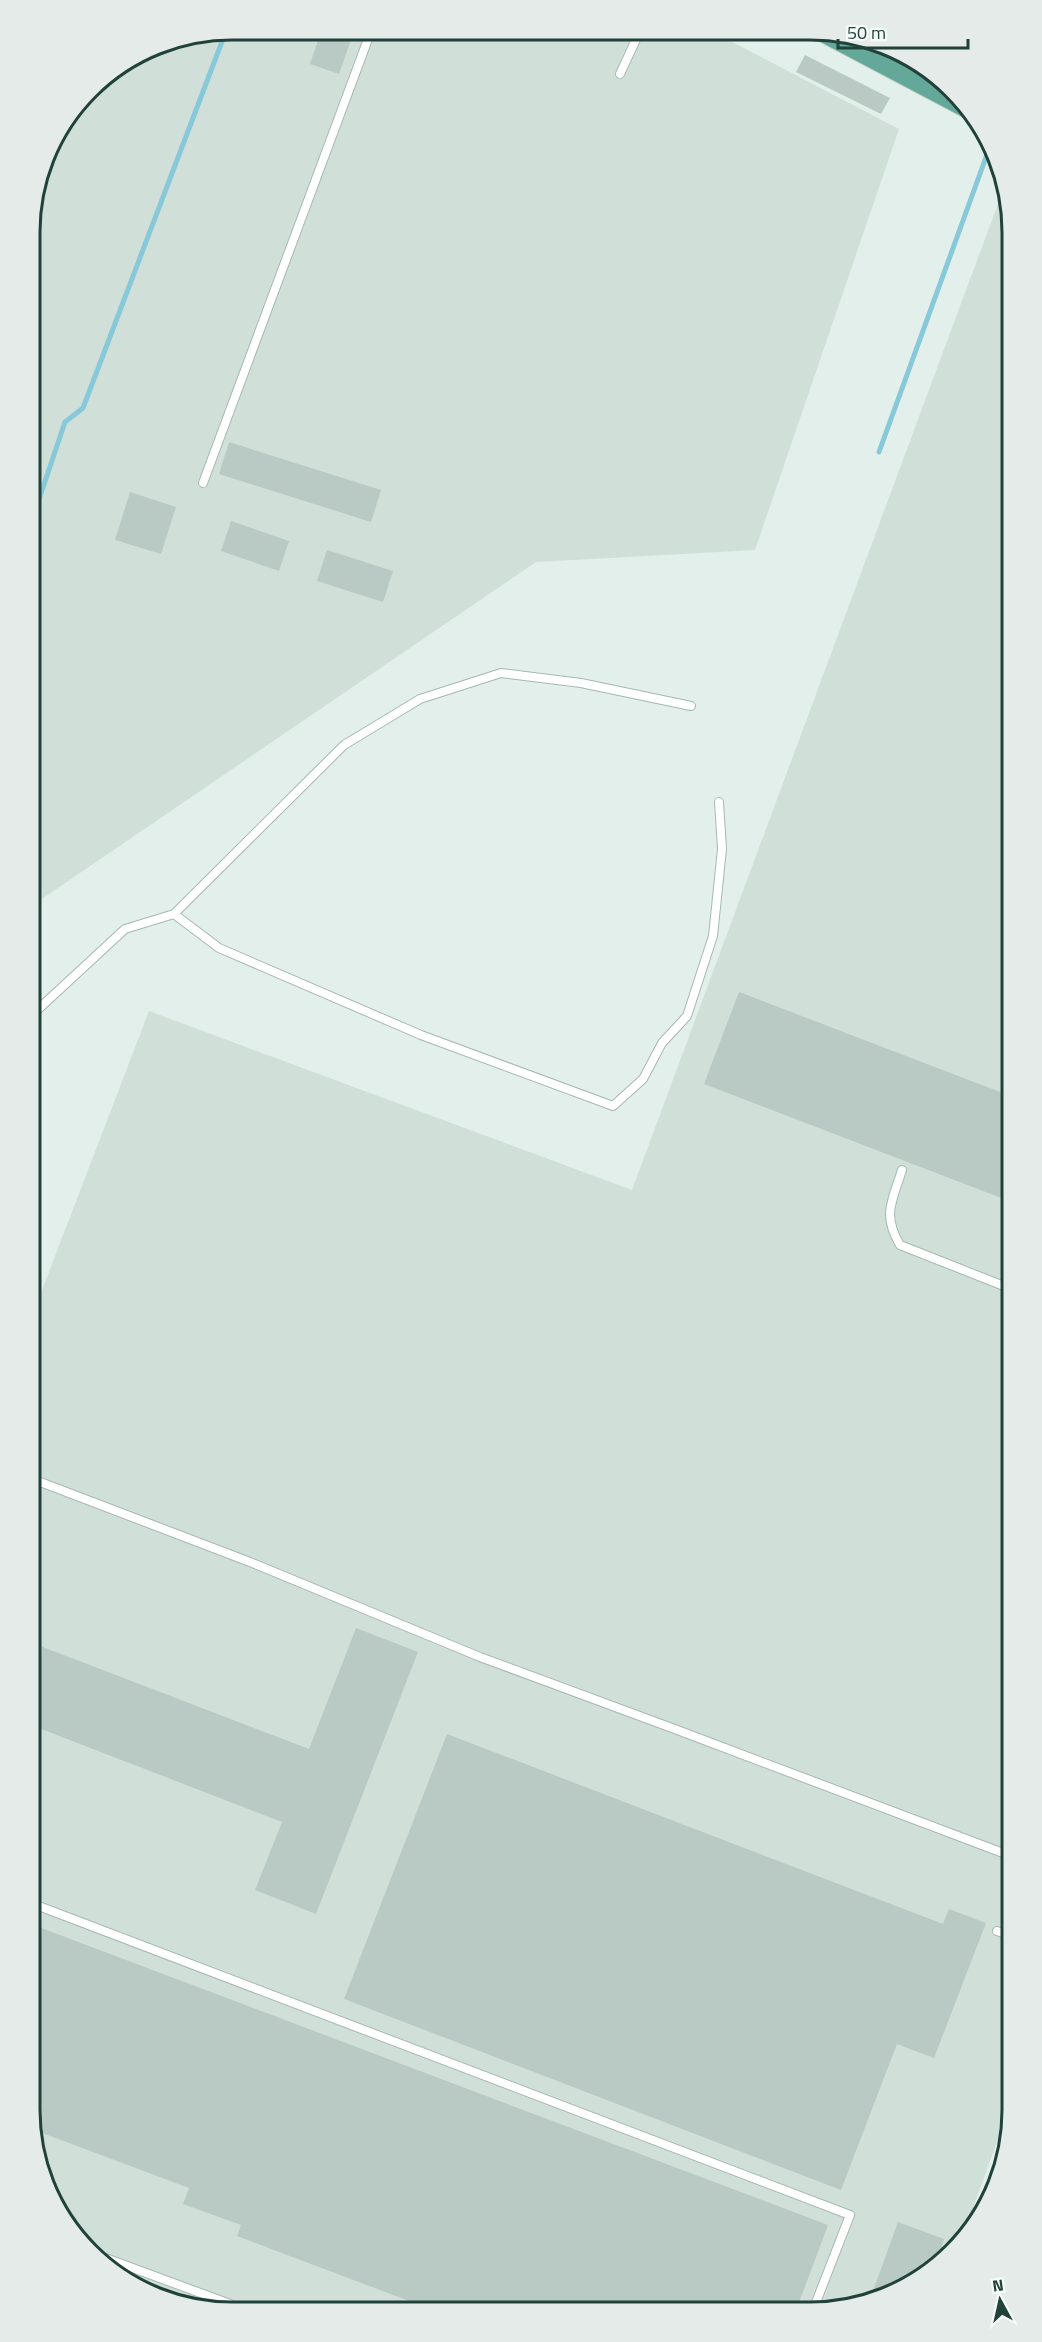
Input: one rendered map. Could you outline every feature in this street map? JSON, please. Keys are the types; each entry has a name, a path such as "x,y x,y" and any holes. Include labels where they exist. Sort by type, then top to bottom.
{"main road":[{"path":"843,43 946,98"}],"lane":[{"path":"203,483 368,40"},
{"path":"620,74 636,40"},
{"path":"41,1007 125,929 174,914 344,745 420,699 501,673 581,683 691,706"},
{"path":"174,914 219,948 421,1035 614,1106 643,1079 662,1043 687,1016 713,936 722,849 719,802"},
{"path":"902,1170 890,1211 891,1229 900,1245 1001,1285"},
{"path":"40,1482 250,1563 480,1657 1001,1852"},
{"path":"40,1907 850,2215 817,2301"},
{"path":"997,1931 1001,1932"},
{"path":"116,2262 222,2301"}],"shaded area":[{"path":"233,40 728,40 899,129 755,550 536,562 41,900 41,220 47,183 60,148 80,116 106,88 137,66 171,51 195,44"},
{"path":"999,202 1002,233 1001,2122 1000,2133 972,2211 954,2236 936,2254 905,2276 883,2287 834,2300 220,2301 195,2298 148,2282 116,2262 80,2226 55,2183 42,2134 40,2109 40,1294 149,1011 632,1190"}],"building":[{"path":"318,40 351,40 339,74 310,64"},
{"path":"805,55 890,98 881,114 796,72"},
{"path":"229,442 381,490 371,522 219,474"},
{"path":"130,492 176,507 161,554 115,540"},
{"path":"231,521 289,541 279,571 221,551"},
{"path":"327,550 393,571 383,602 317,581"},
{"path":"739,992 1002,1093 1001,1198 704,1084"},
{"path":"356,1628 418,1652 316,1914 255,1890 282,1822 40,1729 40,1646 309,1749"},
{"path":"447,1734 943,1924 949,1909 986,1923 934,2058 897,2044 841,2190 344,1999"},
{"path":"40,1928 828,2225 800,2301 409,2301 237,2236 241,2225 183,2204 189,2188 42,2133"},
{"path":"898,2222 944,2239 941,2249 926,2262 905,2276 873,2290"}],"waterway":[{"path":"41,494 65,422 83,408 222,41"},
{"path":"879,452 986,157"}]}
